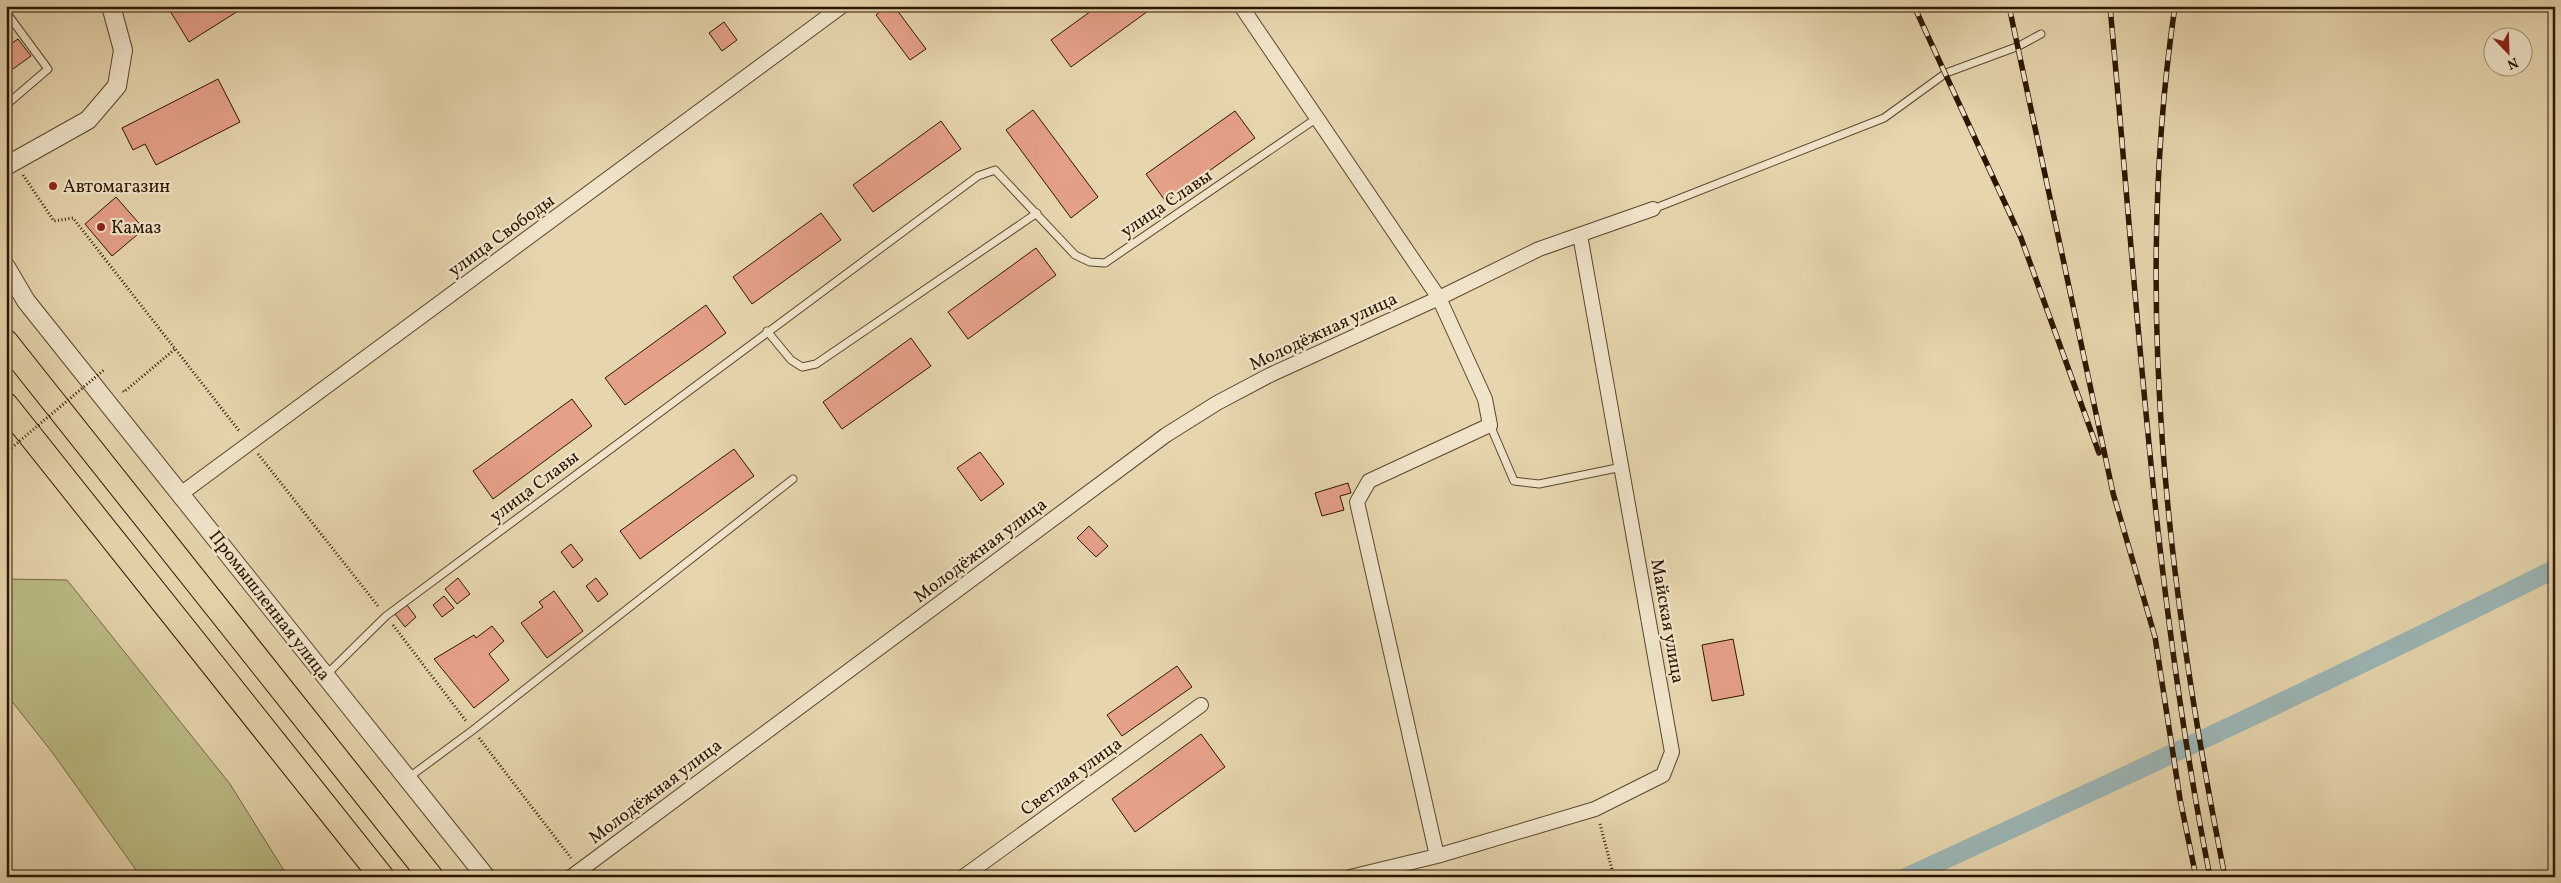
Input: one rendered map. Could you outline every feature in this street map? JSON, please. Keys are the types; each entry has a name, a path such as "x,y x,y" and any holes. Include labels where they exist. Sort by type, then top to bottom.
{"highway":[{"path":"6,342 431,877"},
{"path":"6,404 382,877"}],"street":[{"path":"10,164 88,120 117,86 123,50 111,6"},
{"name":"улица Свободы","path":"182,494 842,6"},
{"path":"1241,6 1439,298 1485,399 1490,425 1369,481 1357,502 1437,856"},
{"name":"Молодёжная улица","path":"575,873 1166,435 1217,403 1270,375 1439,298 1539,249 1653,209"},
{"name":"Майская улица","path":"1350,877 1437,856 1595,809 1663,775 1672,752 1580,235"},
{"name":"Промышленная улица","path":"6,267 26,301 486,877"},
{"name":"Светлая улица","path":"963,877 1201,705"}],"lane":[{"path":"6,12 48,69 6,105"},
{"path":"1653,209 1884,118 1946,73 2019,46 2040,34"},
{"name":"улица Славы","path":"326,675 386,616 978,176 995,170 1075,255 1090,262 1105,263 1317,118"},
{"path":"767,331 791,360 802,367 816,364 1037,213"},
{"path":"1490,425 1514,481 1539,484 1622,467"},
{"path":"407,778 473,730 793,479"}],"path":[{"path":"10,164 54,221 73,218 386,616 473,730 575,873"},
{"path":"124,392 175,349"},
{"path":"6,446 9,450 105,369"},
{"path":"1595,809 1614,877"}],"green space":[{"path":"6,579 67,580 230,784 288,877 141,877 52,752 6,694"}],"building":[{"path":"167,6 206,7 246,6 189,42"},
{"path":"887,6 894,6 926,49 910,60 876,15"},
{"path":"1098,6 1155,6 1071,67 1051,40"},
{"path":"724,22 737,40 722,51 709,33"},
{"path":"18,39 31,56 6,74 6,47"},
{"path":"218,79 240,122 156,165 145,144 133,150 122,128"},
{"path":"1033,110 1098,197 1071,218 1006,130"},
{"path":"1235,111 1255,138 1166,202 1146,174"},
{"path":"941,121 961,149 873,212 853,185"},
{"path":"116,197 144,229 112,256 85,224"},
{"path":"821,213 841,240 752,304 733,277"},
{"path":"1036,248 1056,275 968,339 948,312"},
{"path":"706,305 726,333 625,405 605,378"},
{"path":"911,338 931,366 842,429 823,402"},
{"path":"572,399 592,426 493,499 473,471"},
{"path":"734,449 754,476 640,559 620,531"},
{"path":"980,452 1004,484 981,501 957,468"},
{"path":"1348,483 1351,493 1340,496 1344,510 1322,516 1315,493"},
{"path":"1089,526 1108,546 1096,557 1077,538"},
{"path":"571,544 583,560 573,568 561,552"},
{"path":"458,578 470,594 457,604 445,589"},
{"path":"596,578 608,594 598,602 586,586"},
{"path":"554,591 583,631 547,658 521,623 543,607 539,602"},
{"path":"444,596 454,608 442,617 433,605"},
{"path":"407,605 416,617 405,627 395,614"},
{"path":"492,626 504,641 489,654 509,680 474,708 434,659 474,635 476,638"},
{"path":"1733,639 1744,695 1712,701 1702,645"},
{"path":"1177,666 1192,687 1122,736 1107,715"},
{"path":"1201,734 1225,767 1135,832 1112,799"}],"waterway":[{"path":"1907,877 2232,726 2555,569"}],"railway":[{"path":"1914,6 2021,238 2099,453"},
{"path":"2009,6 2113,493 2155,637 2180,799 2196,877"},
{"path":"2110,6 2138,333 2160,552 2190,769 2210,877"},
{"path":"2175,6 2162,115 2157,224 2157,334 2162,443 2173,553 2187,661 2225,877"}],"place":[{"name":"Автомагазин","path":"53,186"},
{"name":"Камаз","path":"101,227"}]}
